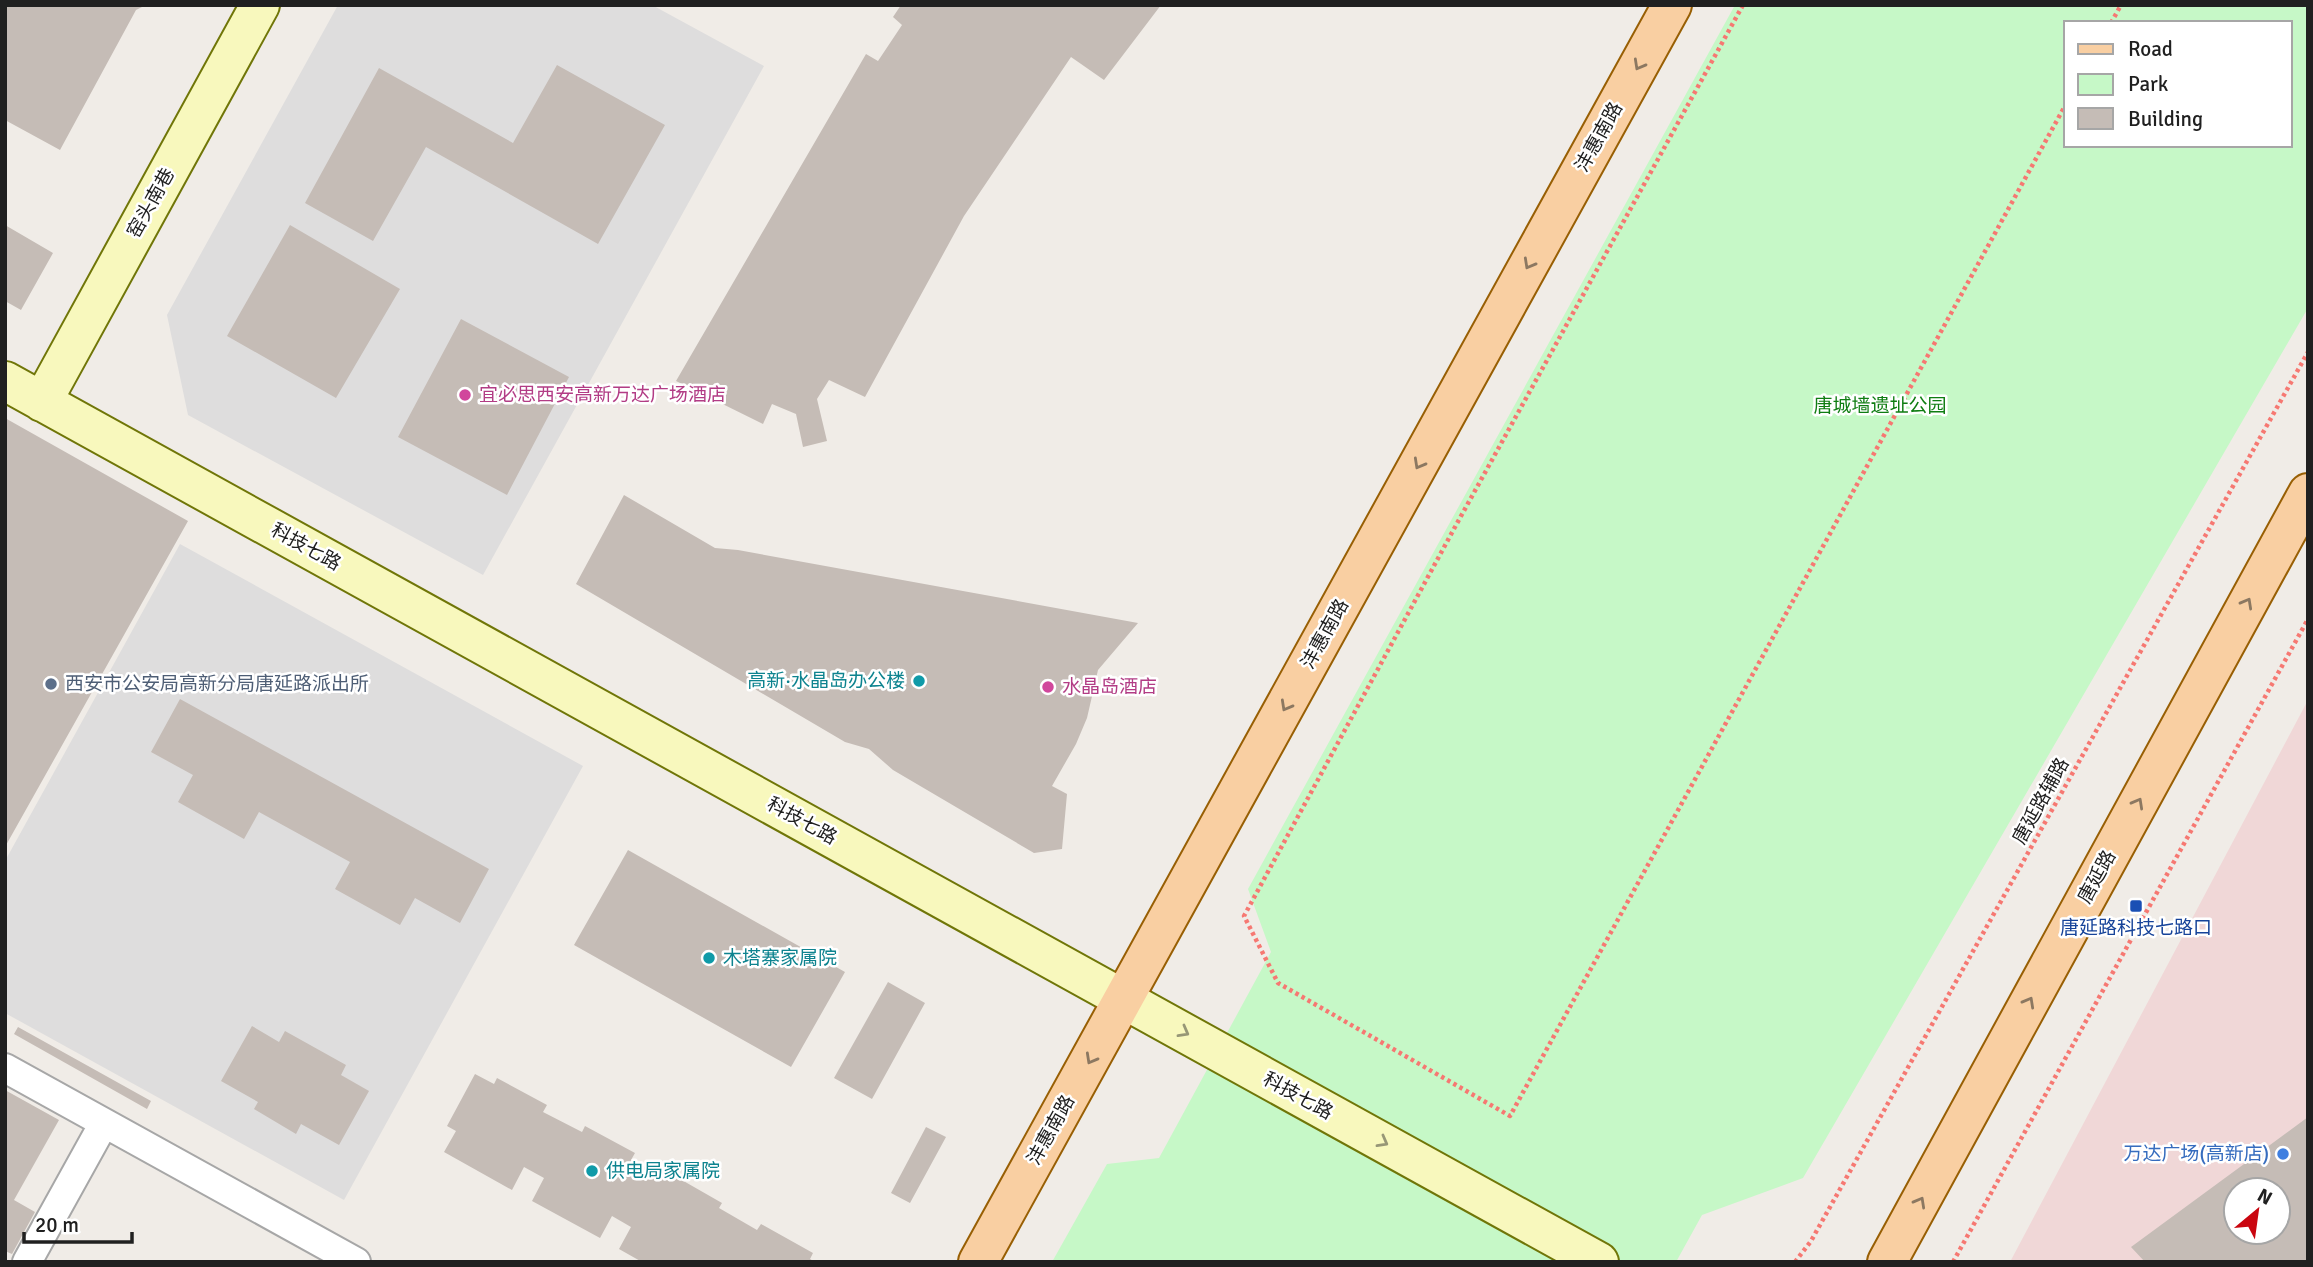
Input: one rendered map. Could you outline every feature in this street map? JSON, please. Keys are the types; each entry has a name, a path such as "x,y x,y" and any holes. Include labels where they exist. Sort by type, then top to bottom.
{"main road":[{"name":"沣惠南路","path":"978,1262 1672,5"},
{"name":"唐延路","path":"1887,1262 2308,493"}],"street":[{"name":"窑头南巷","path":"42,402 260,5"},
{"name":"科技七路","path":"5,381 1598,1262"},
{"path":"5,1068 356,1262"},
{"path":"27,1262 104,1123"}],"path":[{"path":"1743,5 1244,916 1278,983 1510,1115 2064,108"},
{"path":"2112,21 2121,5"},
{"name":"唐延路辅路","path":"1795,1262 1811,1241 2308,352"},
{"path":"1953,1262 2308,619"}],"shaded area":[{"path":"338,5 652,5 764,66 483,575 188,415 167,315"},
{"path":"180,544 583,766 344,1200 5,1013 5,861"},
{"path":"2308,700 2308,1262 2010,1262"}],"green space":[{"name":"唐城墙遗址公园","path":"1735,5 2308,5 2308,308 1803,1178 1702,1215 1676,1262 1052,1262 1107,1164 1159,1158 1271,952 1248,889"}],"building":[{"path":"5,5 146,5 136,10 60,150 5,120"},
{"path":"901,5 1161,5 1104,80 1071,57 964,216 865,397 829,380 817,399 827,441 803,447 796,414 772,404 763,424 676,381 866,54 878,61 902,25 893,17"},
{"path":"557,65 665,125 598,244 426,147 373,241 305,203 379,68 513,143"},
{"path":"5,225 53,253 21,310 5,301"},
{"path":"290,225 400,289 336,398 227,336"},
{"path":"461,319 569,377 507,495 398,437"},
{"name":"西安市公安局高新分局唐延路派出所","path":"5,418 188,521 5,847"},
{"name":"高新·水晶岛办公楼","path":"624,495 715,548 1138,623 1098,670 1087,718 1076,744 1052,786 1067,794 1062,849 1034,853 893,770 869,749 845,742 576,584"},
{"path":"180,699 489,869 460,923 415,898 400,925 335,889 350,862 259,812 244,839 178,802 193,775 151,752"},
{"name":"木塔寨家属院","path":"628,850 845,972 791,1067 574,945"},
{"path":"888,982 925,1003 872,1099 834,1078"},
{"path":"252,1026 279,1042 285,1031 346,1065 341,1075 369,1091 339,1145 301,1124 296,1134 254,1109 258,1102 221,1081"},
{"path":"18,1027 151,1101 147,1109 14,1034"},
{"name":"供电局家属院","path":"475,1074 494,1084 497,1078 547,1105 543,1112 582,1132 585,1126 635,1153 631,1160 670,1180 673,1175 722,1203 719,1208 757,1230 761,1224 813,1253 810,1259 815,1262 642,1262 619,1249 631,1227 612,1216 600,1238 532,1201 544,1178 524,1167 512,1190 444,1152 456,1131 447,1126"},
{"path":"5,1090 59,1120 14,1200 35,1212 12,1254 5,1251"},
{"name":"万达广场(高新店)","path":"2308,1117 2308,1262 2145,1262 2131,1247 2222,1180 2222,1246 2292,1246 2292,1176 2228,1176"},
{"path":"926,1127 946,1137 910,1203 891,1193"}],"place":[{"name":"宜必思西安高新万达广场酒店","path":"465,395"},
{"name":"高新·水晶岛办公楼","path":"919,681"},
{"name":"西安市公安局高新分局唐延路派出所","path":"51,684"},
{"name":"水晶岛酒店","path":"1048,687"},
{"name":"唐延路科技七路口","path":"2136,906"},
{"name":"木塔寨家属院","path":"709,958"},
{"name":"万达广场(高新店)","path":"2283,1154"},
{"name":"供电局家属院","path":"592,1171"}]}
